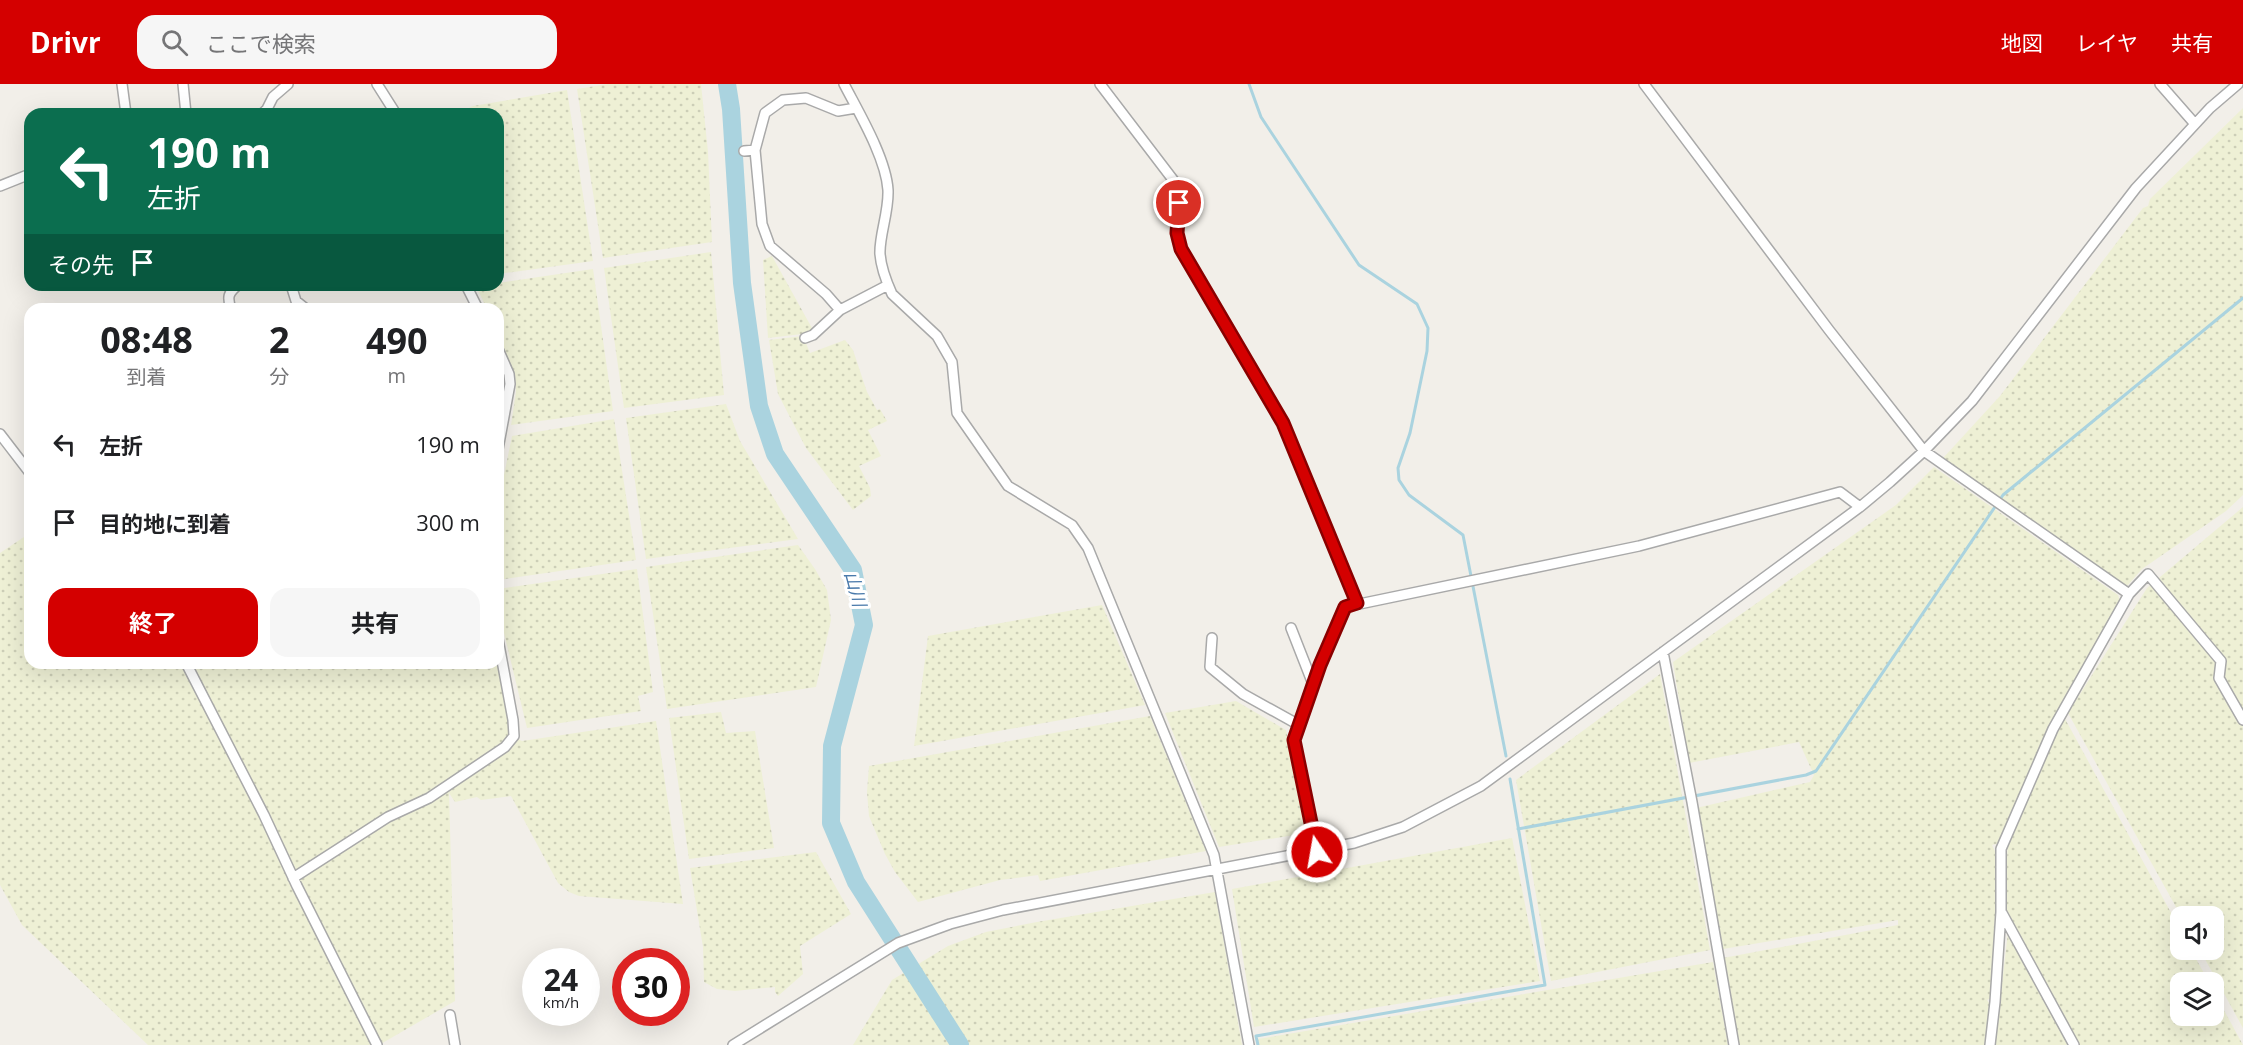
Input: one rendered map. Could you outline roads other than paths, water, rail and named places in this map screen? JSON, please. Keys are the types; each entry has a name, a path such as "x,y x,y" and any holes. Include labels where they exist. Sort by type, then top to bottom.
{"street":[{"path":"123,84 125,108"},
{"path":"183,84 185,108"},
{"path":"268,108 273,97 288,84"},
{"path":"377,84 392,108"},
{"path":"844,84 875,144 888,187 888,207 880,253 892,294 937,336 952,362 957,413 1008,486 1072,525 1088,548 1214,855 1249,1045"},
{"path":"1100,84 1173,181 1179,203 1177,233 1181,249 1283,423 1357,603"},
{"path":"1644,84 1924,452 2128,594"},
{"path":"2160,84 2195,124"},
{"path":"733,1045 883,951 912,937 1002,910 1317,852 1354,843 1403,827 1481,786 1860,507 1924,452 1972,401 2136,188 2195,124 2238,84"},
{"path":"840,310 826,294 770,246 762,224 755,150 765,113 783,100 806,98 838,111 856,108"},
{"path":"744,151 755,150"},
{"path":"0,186 24,176"},
{"path":"805,338 813,335 840,310 888,285"},
{"path":"504,363 510,384 504,408"},
{"path":"0,434 24,465"},
{"path":"1317,852 1294,740 1313,684 1345,607 1640,546 1840,492 1860,507"},
{"path":"1990,1045 2001,912 2001,849 2053,729 2128,594 2148,574 2221,660 2219,678 2243,720"},
{"path":"1291,628 1313,684"},
{"path":"1212,638 1210,667 1243,694 1299,725"},
{"path":"1663,652 1692,802 1734,1045"},
{"path":"189,669 377,1045"},
{"path":"293,878 388,817 429,798 505,747 514,736 504,669"},
{"path":"2001,912 2074,1045"},
{"path":"450,1015 455,1045"}],"waterway":[{"name":"山川","path":"727,84 731,109 742,283 759,406 775,454 853,570 864,625 832,746 831,823 856,882 960,1045"},
{"path":"1249,84 1261,117 1359,265 1417,304 1428,328 1427,351 1410,433 1398,468 1399,480 1409,495 1463,535 1506,756"},
{"path":"1518,829 1806,775 1816,771 2003,495 2243,298"},
{"path":"1258,1045 1256,1036 1545,985 1510,779"}]}
